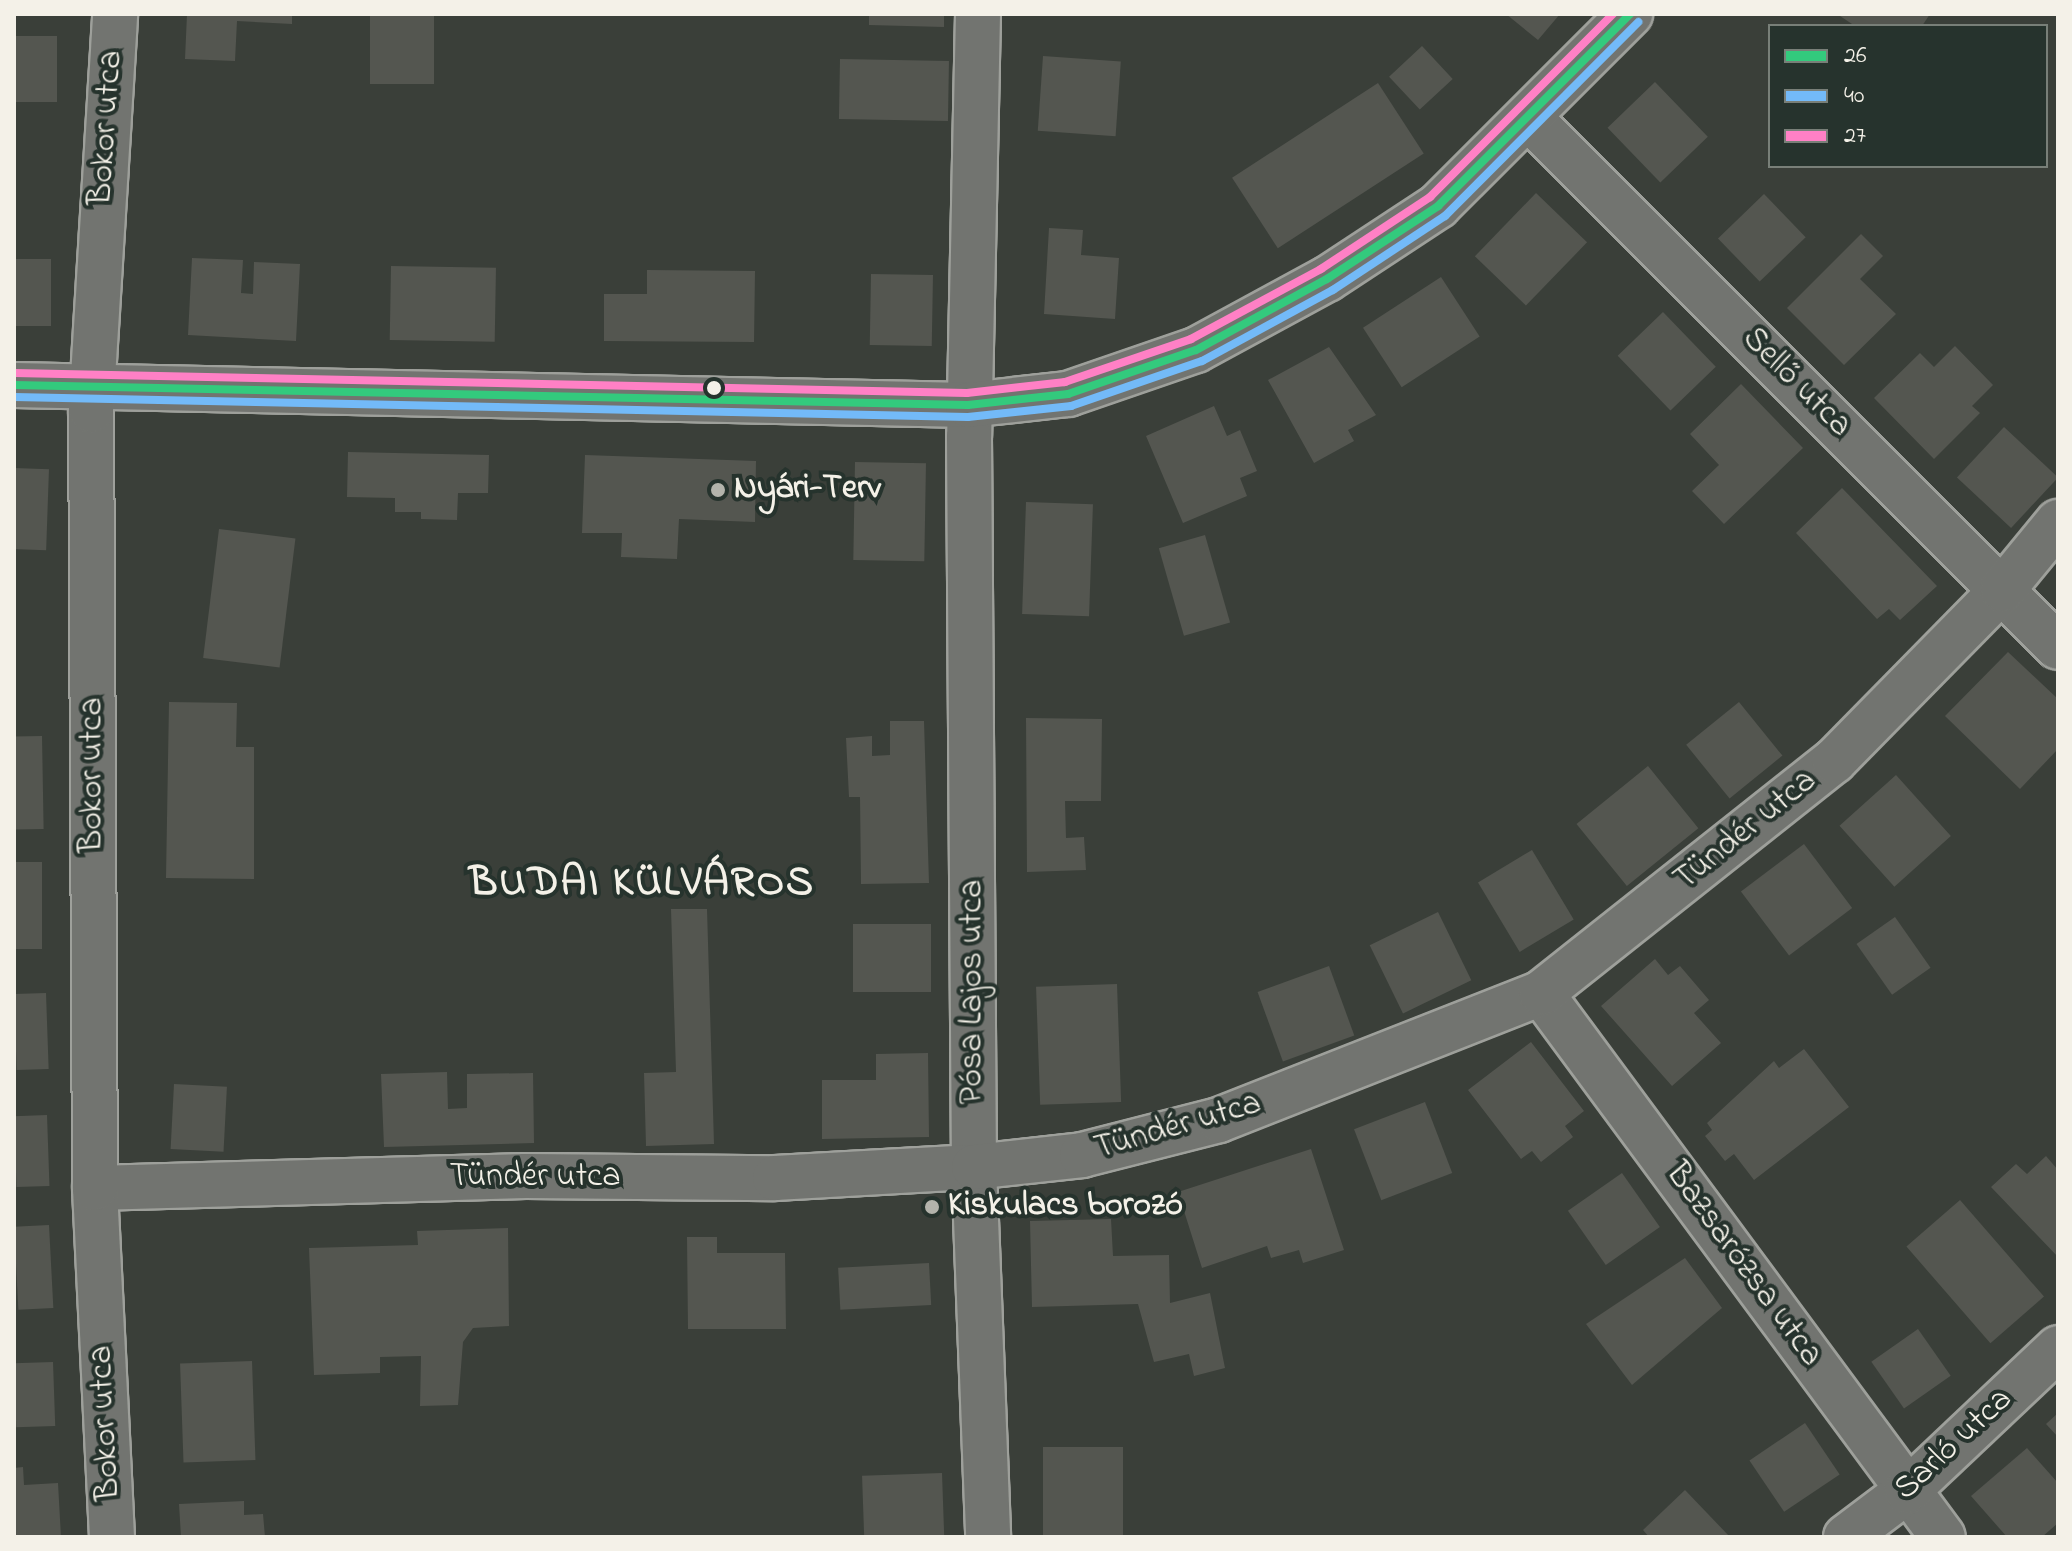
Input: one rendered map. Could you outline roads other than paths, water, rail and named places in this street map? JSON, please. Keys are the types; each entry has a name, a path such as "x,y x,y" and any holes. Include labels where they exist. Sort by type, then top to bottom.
{"street":[{"name":"Bokor utca","path":"112,1537 95,1188 91,383 115,14"},
{"name":"Pósa Lajos utca","path":"978,14 968,405 974,1167 988,1537"},
{"path":"14,385 91,383 968,405 1068,394 1196,350 1327,279 1438,206 1531,120 1630,14"},
{"name":"Sellő utca","path":"1531,120 2058,647"},
{"name":"Tündér utca","path":"95,1188 526,1176 775,1178 974,1167 1082,1155 1219,1120 1541,993 1834,761 2003,589 2058,522"},
{"name":"Bazsarózsa utca","path":"1541,993 1943,1537"},
{"name":"Sarló utca","path":"1846,1537 1907,1491 2058,1348"}],"place":[{"name":"Nyári-Terv","path":"718,490"},
{"name":"Kiskulacs borozó","path":"932,1207"}],"district":[{"name":"BUDAI KÜLVÁROS","path":"642,884"}]}
